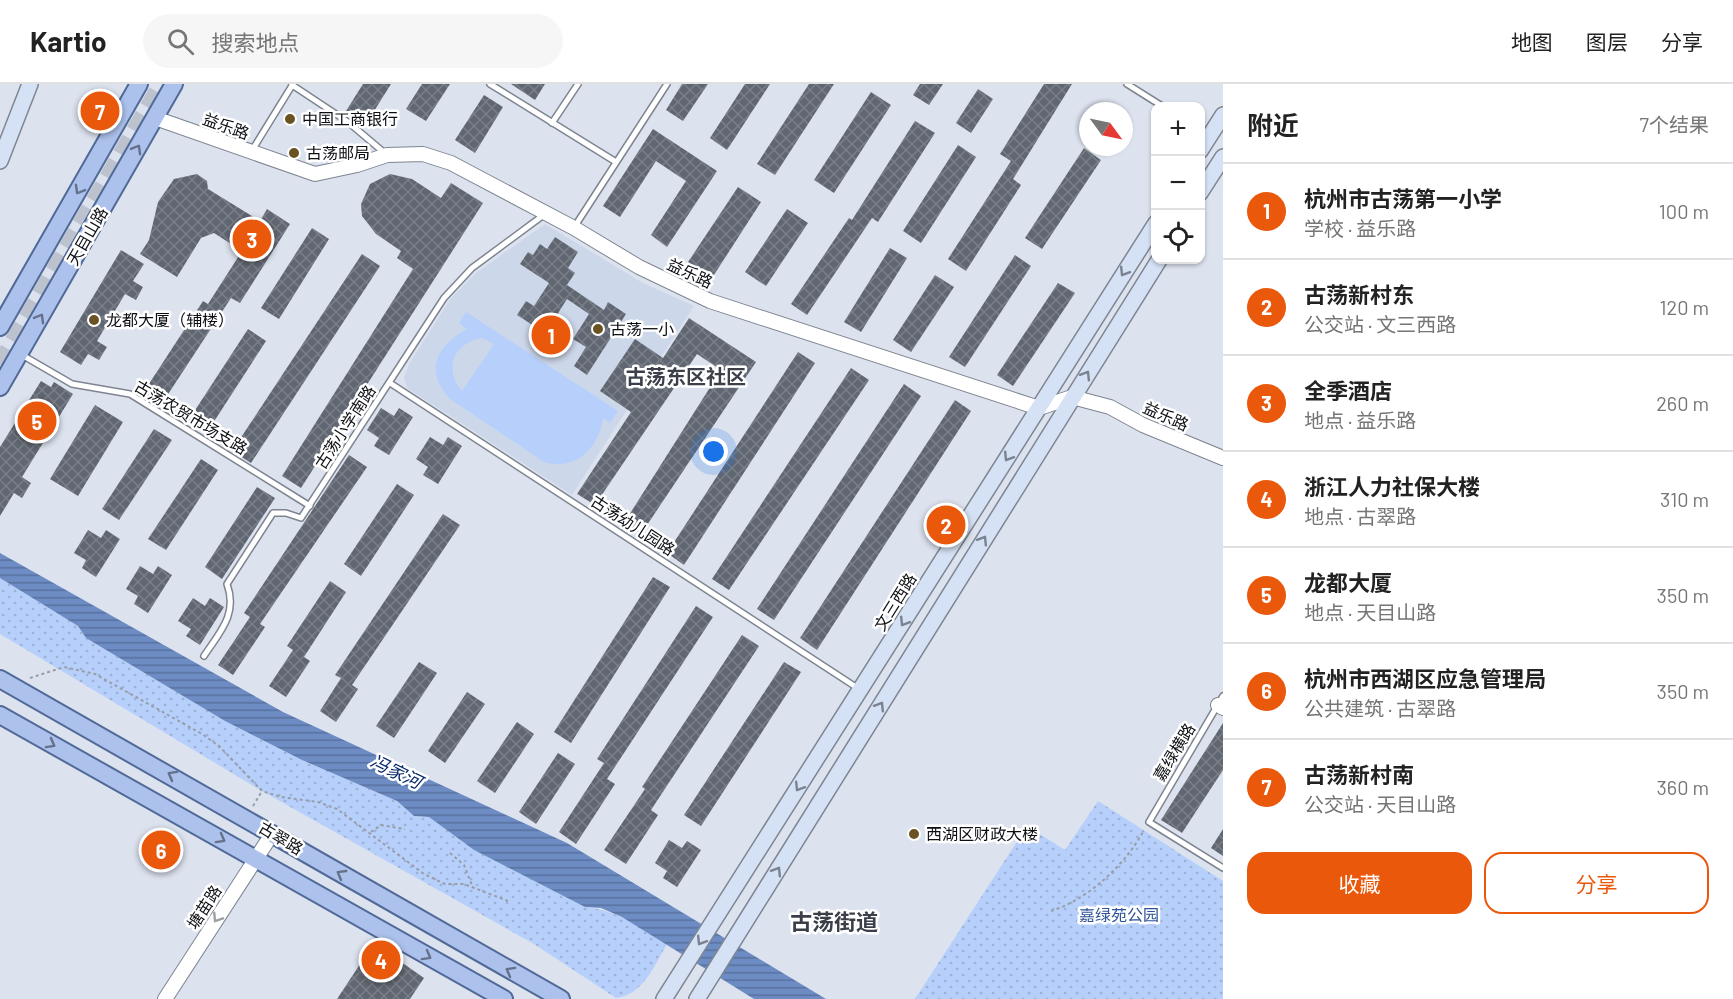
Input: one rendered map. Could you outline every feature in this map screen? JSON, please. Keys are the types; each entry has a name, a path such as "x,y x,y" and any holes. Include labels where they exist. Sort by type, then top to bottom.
{"main road":[{"path":"0,161 30,84"},
{"name":"天目山路","path":"0,327 139,84"},
{"name":"天目山路","path":"0,387 174,84"},
{"path":"1205,134 1223,115"},
{"path":"1205,185 1223,157"},
{"name":"文三西路","path":"664,999 1151,229"},
{"path":"700,994 1156,264"},
{"name":"古翠路","path":"5,681 247,817 272,834 561,999"},
{"name":"古翠路","path":"0,715 504,999"}],"street":[{"name":"益乐路","path":"155,118 315,174 357,165 387,155 423,154 451,163 574,228 639,267 710,301 1039,408"},
{"name":"益乐路","path":"1072,397 1110,407 1143,425 1223,458"},
{"path":"1039,408 1072,397"},
{"name":"塘苗路","path":"165,999 272,834"}],"lane":[{"path":"490,84 616,162"},
{"path":"552,123 578,84"},
{"path":"574,228 667,84"},
{"path":"1127,84 1156,102"},
{"path":"251,152 292,85 348,122 387,155"},
{"name":"古荡小学南路","path":"310,506 444,298 472,268 544,214"},
{"name":"古荡农贸市场支路","path":"20,353 72,384 130,394 310,506"},
{"name":"古荡幼儿园路","path":"390,383 861,690"},
{"path":"204,656 229,617 233,599 227,585 273,513 286,513 301,518 310,506"},
{"name":"嘉绿横路","path":"1149,822 1221,703"},
{"path":"1149,822 1223,868"}],"path":[{"path":"5,681 64,668 95,674 202,734 219,746 262,790 280,797 318,802 337,808 424,874 445,884 465,884 508,901"},
{"path":"247,817 262,790"},
{"path":"1051,910 1077,900 1123,862 1149,822"},
{"path":"371,832 381,825 405,829"},
{"path":"450,853 464,865 473,888"}],"shaded area":[{"path":"545,224 643,283 694,306 572,495 407,388 404,377 409,364 451,298 476,273"}],"green space":[{"path":"466,312 618,411 610,423 603,418 596,439 584,455 566,464 544,462 450,399 437,379 437,360 448,343 467,329 459,323","holes":["482,338 494,344 462,391 453,374 454,358 458,351 464,345"]},
{"path":"0,578 78,626 86,638 225,721 302,760 397,801 414,816 429,817 474,850 585,907 628,920 667,944 641,985 625,996 616,998 534,944 262,791 0,634"},
{"name":"嘉绿苑公园","path":"1098,801 1223,881 1223,999 915,999 1027,826 1065,850"}],"water":[{"name":"冯家河","path":"0,553 283,712 567,843 826,999 754,999 622,917 601,908 585,907 474,850 429,817 414,816 397,801 302,760 225,721 86,638 78,626 0,578"}],"building":[{"path":"363,84 391,84 366,124 346,111"},
{"path":"422,84 450,84 426,121 406,109"},
{"path":"511,84 545,84 535,100"},
{"path":"682,84 708,84 683,121 666,110"},
{"path":"745,84 770,84 727,150 710,138"},
{"path":"809,84 834,84 775,175 757,164"},
{"path":"920,84 943,84 929,105 913,95"},
{"path":"1044,84 1072,84 1013,179 1021,185 966,271 948,259 1011,161 1000,154"},
{"path":"978,89 993,99 971,133 956,123"},
{"path":"871,92 891,105 834,193 814,180"},
{"path":"484,95 503,107 475,153 455,140"},
{"path":"915,121 935,133 878,222 872,218 807,315 791,304 849,218 852,220"},
{"path":"653,129 717,171 667,247 651,235 686,181 656,161 620,217 603,206"},
{"path":"958,145 976,157 921,243 903,231"},
{"path":"1079,156 1095,156 1101,160 1042,249 1025,238"},
{"path":"197,174 207,181 208,189 260,221 267,209 290,224 240,303 231,298 161,405 143,393 203,301 208,304 242,251 214,233 201,238 177,277 140,254 149,240 158,202 174,179"},
{"path":"390,174 412,179 441,198 451,183 483,203 301,488 282,476 413,269 397,258 401,251 376,234 362,216 361,204 370,184"},
{"path":"738,187 761,202 712,278 688,262"},
{"path":"787,209 808,223 766,286 745,272"},
{"path":"312,228 329,239 279,319 261,308"},
{"path":"555,237 578,252 568,268 575,273 567,285 604,310 608,302 626,314 587,375 574,366 586,347 573,339 589,314 567,299 550,326 541,321 537,328 517,315 526,301 534,306 549,283 520,264 528,252 533,255 540,244 547,249"},
{"path":"890,248 907,258 861,332 844,322"},
{"name":"龙都大厦（辅楼）","path":"121,250 144,264 133,281 143,287 136,300 125,294 97,341 107,347 99,360 88,354 81,365 60,352"},
{"path":"362,254 380,266 251,463 232,451"},
{"path":"1015,255 1031,266 965,367 949,357"},
{"path":"935,275 954,287 911,352 893,340"},
{"path":"1058,283 1075,293 1013,386 997,375"},
{"path":"689,318 756,362 641,534 624,523 721,370 697,354 595,505 577,494 631,412 600,391 635,339 663,358"},
{"path":"248,329 266,341 206,434 188,421"},
{"path":"798,352 815,363 684,565 667,553"},
{"path":"851,368 869,380 729,590 712,579"},
{"path":"41,381 51,387 54,382 73,394 22,477 31,483 22,498 14,493 0,516 0,447"},
{"path":"904,384 921,396 774,620 757,609"},
{"path":"955,400 971,411 817,650 800,638"},
{"path":"95,405 123,422 78,496 50,479"},
{"path":"381,408 394,416 399,408 413,417 389,455 374,446 379,438 367,430"},
{"path":"154,429 172,440 119,520 102,509"},
{"path":"430,437 443,445 448,437 462,446 438,484 423,475 428,467 416,459"},
{"path":"349,455 367,467 260,624 265,627 233,675 218,665 250,617 244,613"},
{"path":"201,459 218,470 166,550 148,539"},
{"path":"397,484 414,495 361,576 344,564"},
{"path":"257,487 275,498 222,579 205,567"},
{"path":"443,514 460,525 352,685 358,689 336,722 320,711 341,678 335,675"},
{"path":"88,530 101,538 106,530 120,539 96,577 82,568 86,560 74,553"},
{"path":"140,566 153,574 158,566 172,575 148,613 134,604 138,596 126,589"},
{"path":"653,577 670,587 571,743 554,732"},
{"path":"330,581 346,592 304,657 310,661 286,697 269,686 293,650 287,646"},
{"path":"193,598 205,606 210,598 224,607 200,645 186,636 191,629 178,621"},
{"path":"696,606 713,617 607,779 615,784 576,844 559,832 604,763 597,759"},
{"path":"742,635 759,646 651,810 658,815 626,864 604,850 645,789 642,787"},
{"path":"419,662 437,673 394,738 376,726"},
{"path":"784,662 801,672 701,826 684,815"},
{"path":"467,692 485,704 445,763 428,751"},
{"path":"517,722 534,734 495,793 477,781"},
{"path":"1223,723 1223,770 1182,833 1161,820"},
{"path":"558,753 575,764 536,824 519,812"},
{"path":"1223,829 1223,856 1211,848"},
{"path":"669,840 682,848 687,841 701,850 677,887 663,878 667,871 655,863"},
{"path":"374,943 424,978 410,999 337,999"}],"tunnel":[{"path":"0,365 162,84"}],"place":[{"name":"古荡新村南","path":"100,111"},
{"name":"中国工商银行","path":"290,119"},
{"name":"古荡邮局","path":"294,153"},
{"name":"全季酒店","path":"252,239"},
{"name":"龙都大厦（辅楼）","path":"94,320"},
{"name":"古荡一小","path":"598,329"},
{"name":"杭州市古荡第一小学","path":"551,335"},
{"name":"龙都大厦","path":"37,421"},
{"name":"古荡新村东","path":"946,525"},
{"name":"西湖区财政大楼","path":"914,834"},
{"name":"杭州市西湖区应急管理局","path":"161,850"},
{"name":"浙江人力社保大楼","path":"381,960"}],"district":[{"name":"古荡东区社区","path":"686,377"},
{"name":"古荡街道","path":"834,922"}]}
